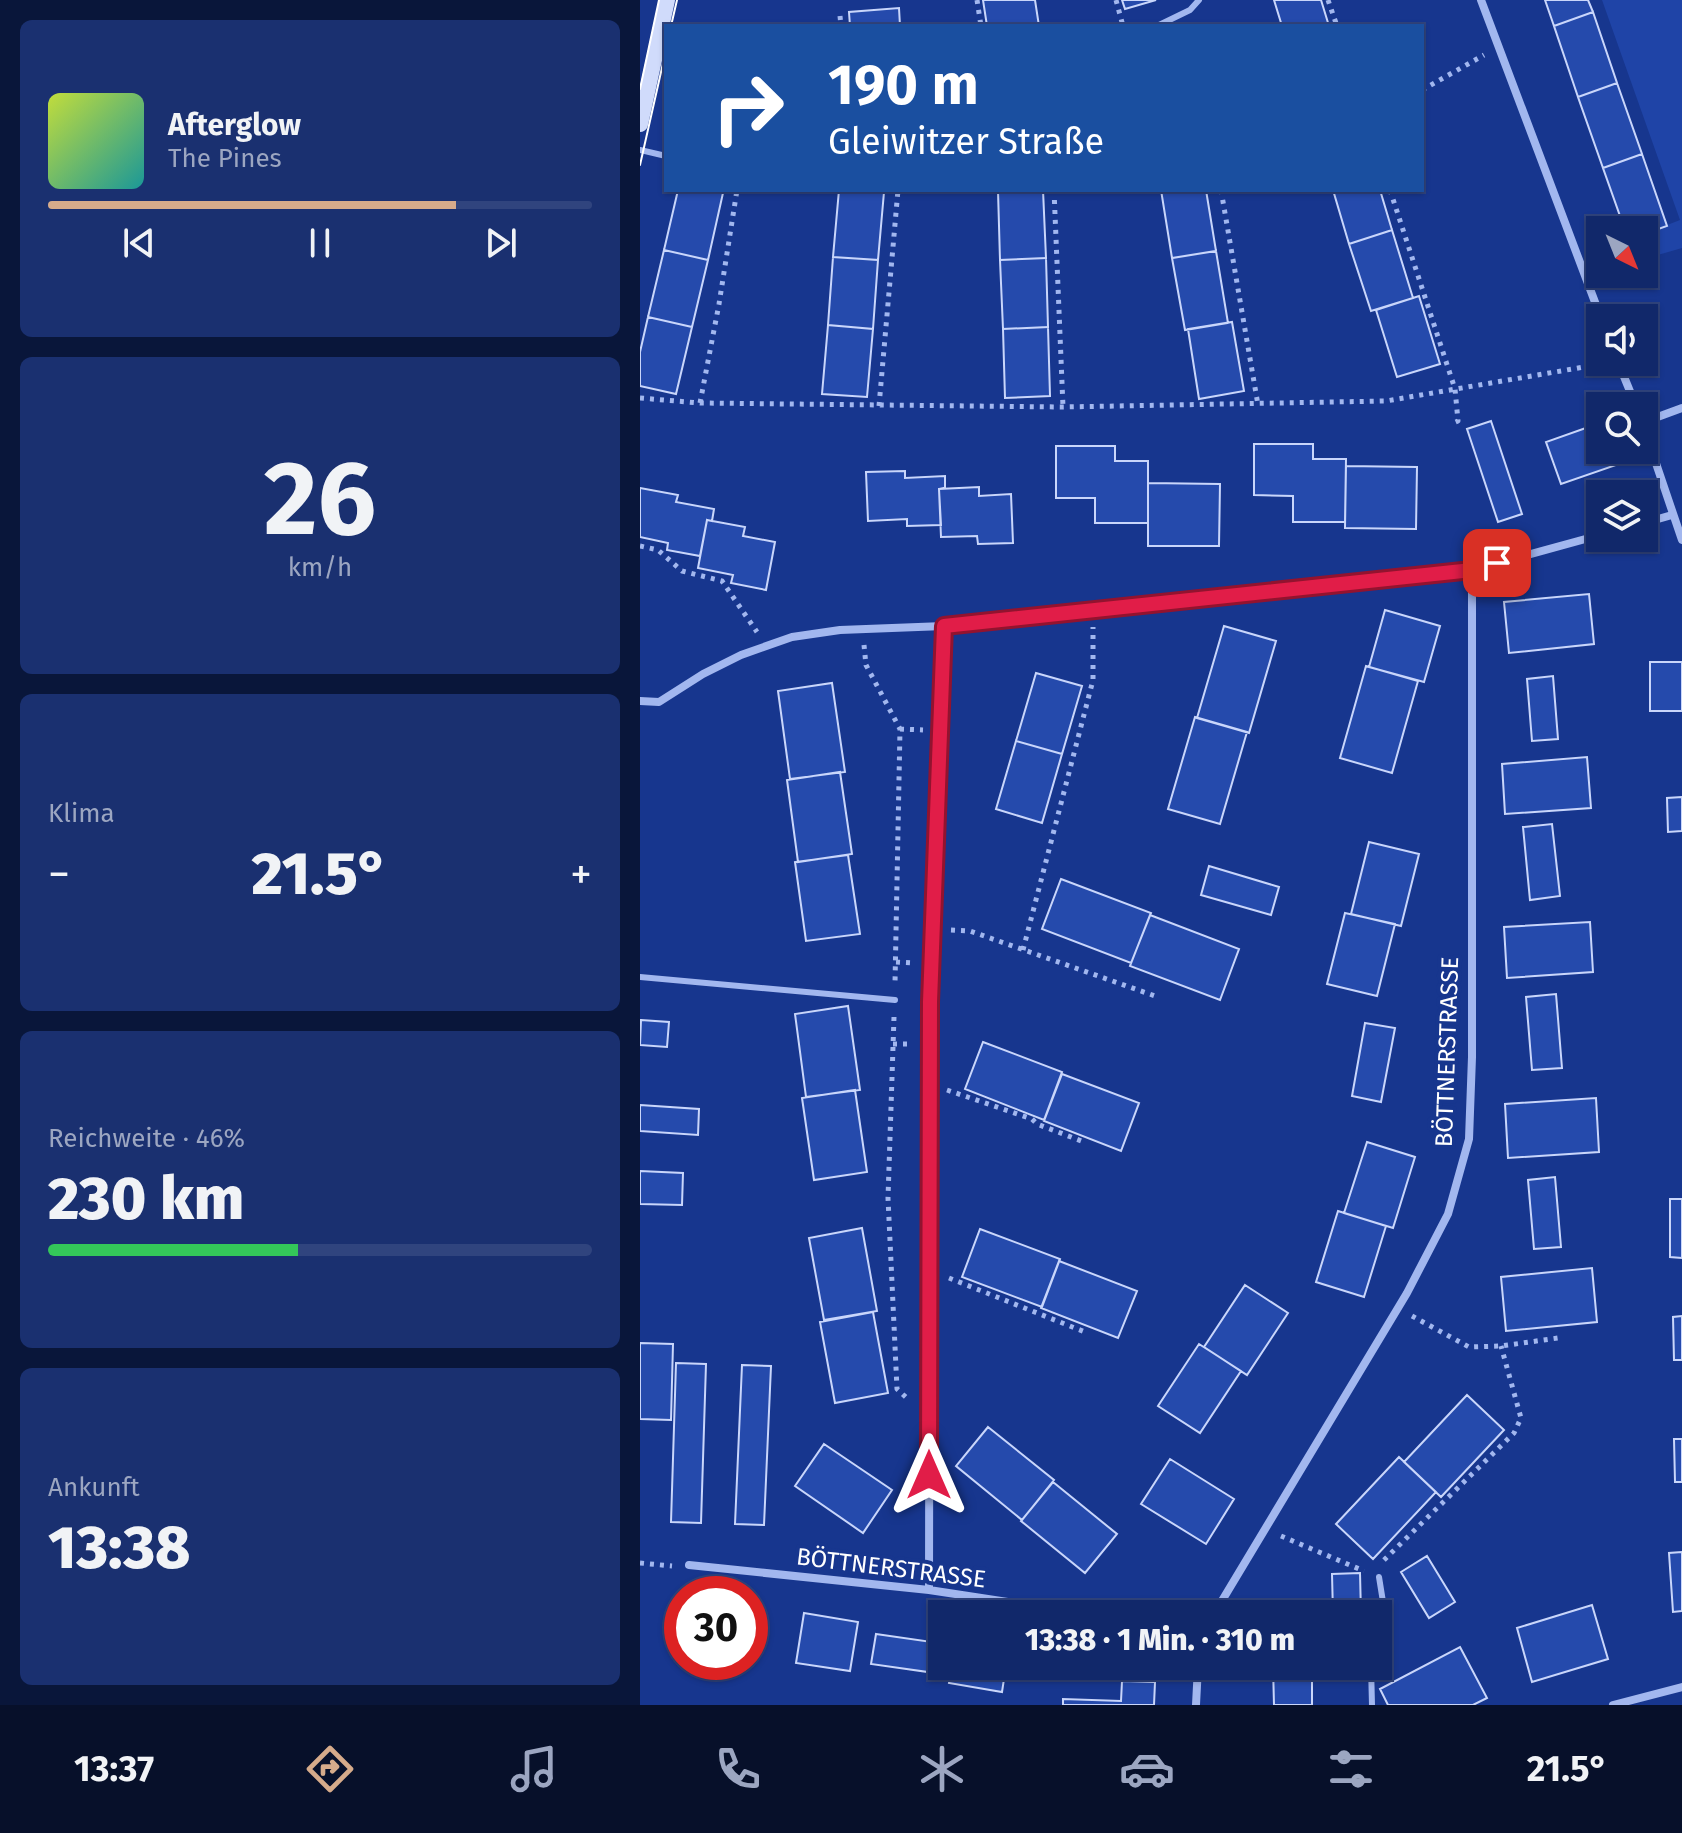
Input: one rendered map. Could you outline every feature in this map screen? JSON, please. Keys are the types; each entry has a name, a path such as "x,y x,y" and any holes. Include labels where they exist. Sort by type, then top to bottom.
{"main road":[{"path":"640,124 645,81 667,0"}],"street":[{"path":"1481,0 1596,304"},
{"path":"1658,419 1682,408"},
{"path":"1656,464 1682,540"},
{"path":"1658,519 1672,515"},
{"path":"640,701 659,702 703,674 792,637 863,629 944,626 1472,570 1586,539"},
{"name":"BÖTTNERSTRASSE","path":"1222,1600 1407,1293 1448,1214 1469,1139 1472,1057 1472,570"},
{"path":"929,1590 928,1089 944,626"},
{"name":"BÖTTNERSTRASSE","path":"689,1565 929,1590 995,1600"},
{"path":"1196,1705 1197,1680"},
{"path":"1613,1705 1682,1687"}],"lane":[{"path":"1161,24 1190,10 1199,0"},
{"path":"640,150 664,156"},
{"path":"640,977 895,1000"},
{"path":"1379,1577 1383,1600"},
{"path":"1371,1680 1372,1705"}],"path":[{"path":"977,0 981,24"},
{"path":"1116,0 1122,24"},
{"path":"1336,24 1328,1 1339,0"},
{"path":"840,16 841,24"},
{"path":"1424,89 1498,45"},
{"path":"700,403 737,192"},
{"path":"879,406 898,192"},
{"path":"1054,192 1063,407"},
{"path":"1221,192 1258,405"},
{"path":"1391,192 1455,389 1458,421 1451,424"},
{"path":"640,398 700,403 1063,407 1386,401 1586,366"},
{"path":"640,546 658,550 682,571 722,581 767,646"},
{"path":"1023,950 1093,680 1093,610"},
{"path":"863,629 866,665 900,729 888,1198 897,1389 929,1417"},
{"path":"932,929 970,931 1158,997"},
{"path":"928,1089 945,1089 1032,1119 1037,1124 1084,1142"},
{"path":"928,1274 938,1274 1085,1332"},
{"path":"1435,1330 1469,1347 1558,1338"},
{"path":"1290,1540 1379,1577 1383,1562 1514,1433 1521,1418 1501,1346"},
{"path":"640,1563 689,1565"}],"shaded area":[{"path":"1602,0 1682,0 1682,248 1658,255 1658,229 1680,220"}],"building":[{"path":"983,0 1035,0 1039,24 987,24"},
{"path":"1122,0 1156,0 1125,9"},
{"path":"1274,0 1321,0 1328,24 1281,24"},
{"path":"1545,0 1588,0 1593,12 1554,26"},
{"path":"899,8 900,24 850,24 849,12"},
{"path":"1593,12 1617,83 1578,97 1554,26"},
{"path":"1617,83 1642,154 1603,168 1578,97"},
{"path":"1642,154 1667,226 1658,229 1658,216 1620,216 1603,168"},
{"path":"678,192 723,193 708,260 664,250"},
{"path":"839,192 884,192 878,260 833,257"},
{"path":"998,192 1043,192 1046,258 1000,260"},
{"path":"1161,192 1206,192 1216,251 1172,258"},
{"path":"1334,192 1381,192 1392,230 1349,244"},
{"path":"1392,230 1413,298 1371,311 1349,244"},
{"path":"664,250 708,260 692,327 648,317"},
{"path":"1216,251 1228,323 1185,330 1172,258"},
{"path":"833,257 878,260 873,329 828,325"},
{"path":"1046,258 1048,327 1003,329 1000,260"},
{"path":"1419,296 1440,364 1397,377 1376,310"},
{"path":"648,317 692,327 676,394 640,386 640,352"},
{"path":"1232,322 1244,391 1199,399 1188,329"},
{"path":"828,325 873,329 867,397 822,394"},
{"path":"1048,327 1050,396 1005,398 1003,329"},
{"path":"1491,421 1522,514 1498,522 1467,429"},
{"path":"1586,428 1586,464 1619,464 1561,484 1546,442"},
{"path":"1254,444 1313,444 1313,459 1346,459 1345,522 1293,522 1293,496 1254,495"},
{"path":"1056,446 1115,446 1115,461 1148,461 1148,523 1095,523 1095,498 1056,498"},
{"path":"1346,466 1417,467 1416,529 1345,528"},
{"path":"905,471 905,478 945,476 945,488 939,489 941,525 907,526 907,519 868,521 866,472"},
{"path":"1148,483 1220,484 1219,546 1148,546"},
{"path":"979,487 979,496 1011,494 1013,543 978,544 977,536 941,537 939,489"},
{"path":"640,488 678,495 676,502 714,509 712,521 707,520 700,556 667,550 668,543 640,537"},
{"path":"707,520 745,527 743,536 775,542 766,590 731,583 733,575 698,568"},
{"path":"1589,594 1594,644 1509,653 1504,602"},
{"path":"1385,610 1440,626 1424,682 1369,667"},
{"path":"1224,626 1276,641 1249,733 1197,718"},
{"path":"1650,662 1682,662 1682,711 1650,711"},
{"path":"1366,666 1418,681 1392,773 1340,758"},
{"path":"1036,673 1082,686 1062,754 1016,741"},
{"path":"1553,676 1558,739 1532,741 1527,679"},
{"path":"832,683 845,772 790,779 778,691"},
{"path":"1195,717 1247,732 1220,824 1168,809"},
{"path":"1016,741 1062,754 1042,823 996,809"},
{"path":"1587,757 1591,808 1505,814 1502,764"},
{"path":"840,772 852,854 798,862 787,780"},
{"path":"1682,797 1682,831 1668,832 1667,798"},
{"path":"1552,824 1560,896 1530,900 1523,827"},
{"path":"1369,842 1419,854 1401,926 1351,914"},
{"path":"848,855 860,934 806,941 795,862"},
{"path":"1209,866 1279,887 1271,915 1201,895"},
{"path":"1061,879 1151,913 1131,963 1042,929"},
{"path":"1345,913 1395,924 1377,996 1327,984"},
{"path":"1150,915 1239,949 1220,1000 1130,966"},
{"path":"1590,922 1593,972 1507,978 1504,927"},
{"path":"1556,994 1562,1068 1532,1070 1526,997"},
{"path":"848,1006 860,1090 806,1097 795,1014"},
{"path":"641,1020 669,1022 667,1047 640,1045"},
{"path":"1365,1023 1395,1028 1381,1102 1352,1096"},
{"path":"983,1042 1062,1072 1044,1120 965,1089"},
{"path":"1062,1074 1139,1103 1121,1151 1044,1121"},
{"path":"855,1090 867,1172 814,1180 802,1098"},
{"path":"1596,1098 1599,1152 1508,1158 1505,1104"},
{"path":"640,1105 699,1109 698,1135 640,1131"},
{"path":"1367,1142 1415,1157 1393,1228 1344,1213"},
{"path":"640,1171 683,1173 682,1205 640,1204"},
{"path":"1555,1177 1561,1247 1534,1249 1528,1180"},
{"path":"1670,1199 1682,1199 1682,1258 1670,1257"},
{"path":"1338,1211 1386,1226 1364,1297 1316,1282"},
{"path":"862,1228 877,1311 824,1320 809,1238"},
{"path":"980,1229 1060,1259 1042,1307 962,1277"},
{"path":"1059,1261 1137,1291 1118,1338 1041,1308"},
{"path":"1592,1268 1597,1322 1506,1331 1501,1277"},
{"path":"1245,1285 1288,1313 1247,1375 1204,1347"},
{"path":"873,1312 888,1393 835,1403 820,1322"},
{"path":"1682,1316 1682,1360 1674,1360 1673,1317"},
{"path":"640,1343 673,1344 671,1420 640,1419"},
{"path":"1199,1344 1241,1371 1200,1433 1158,1406"},
{"path":"676,1363 706,1364 701,1523 671,1522"},
{"path":"742,1365 771,1366 764,1525 735,1524"},
{"path":"1467,1395 1504,1430 1441,1497 1404,1462"},
{"path":"988,1427 1054,1480 1022,1520 956,1466"},
{"path":"1674,1439 1682,1439 1682,1482 1675,1482"},
{"path":"824,1444 892,1490 863,1533 795,1486"},
{"path":"1399,1457 1436,1492 1373,1559 1336,1524"},
{"path":"1170,1459 1234,1499 1206,1544 1141,1504"},
{"path":"1053,1482 1117,1534 1085,1573 1021,1521"},
{"path":"1682,1552 1682,1611 1673,1612 1669,1553"},
{"path":"1427,1556 1455,1602 1429,1618 1401,1572"},
{"path":"1360,1573 1361,1600 1333,1600 1332,1574"},
{"path":"1592,1605 1608,1659 1532,1682 1517,1628"},
{"path":"804,1613 858,1622 850,1671 796,1663"},
{"path":"876,1634 928,1641 928,1672 871,1664"},
{"path":"1460,1647 1487,1698 1473,1705 1388,1705 1380,1689"},
{"path":"950,1680 1004,1680 1002,1692 949,1683"},
{"path":"1273,1680 1312,1680 1312,1705 1274,1705"},
{"path":"1122,1681 1155,1682 1154,1705 1063,1705 1063,1699 1121,1701"}],"tram line":[{"path":"640,89 659,0"},
{"path":"671,24 677,0"},
{"path":"640,165 664,59"}],"route":[{"path":"929,1475 930,1002 944,626 1472,570 1497,563"}]}
